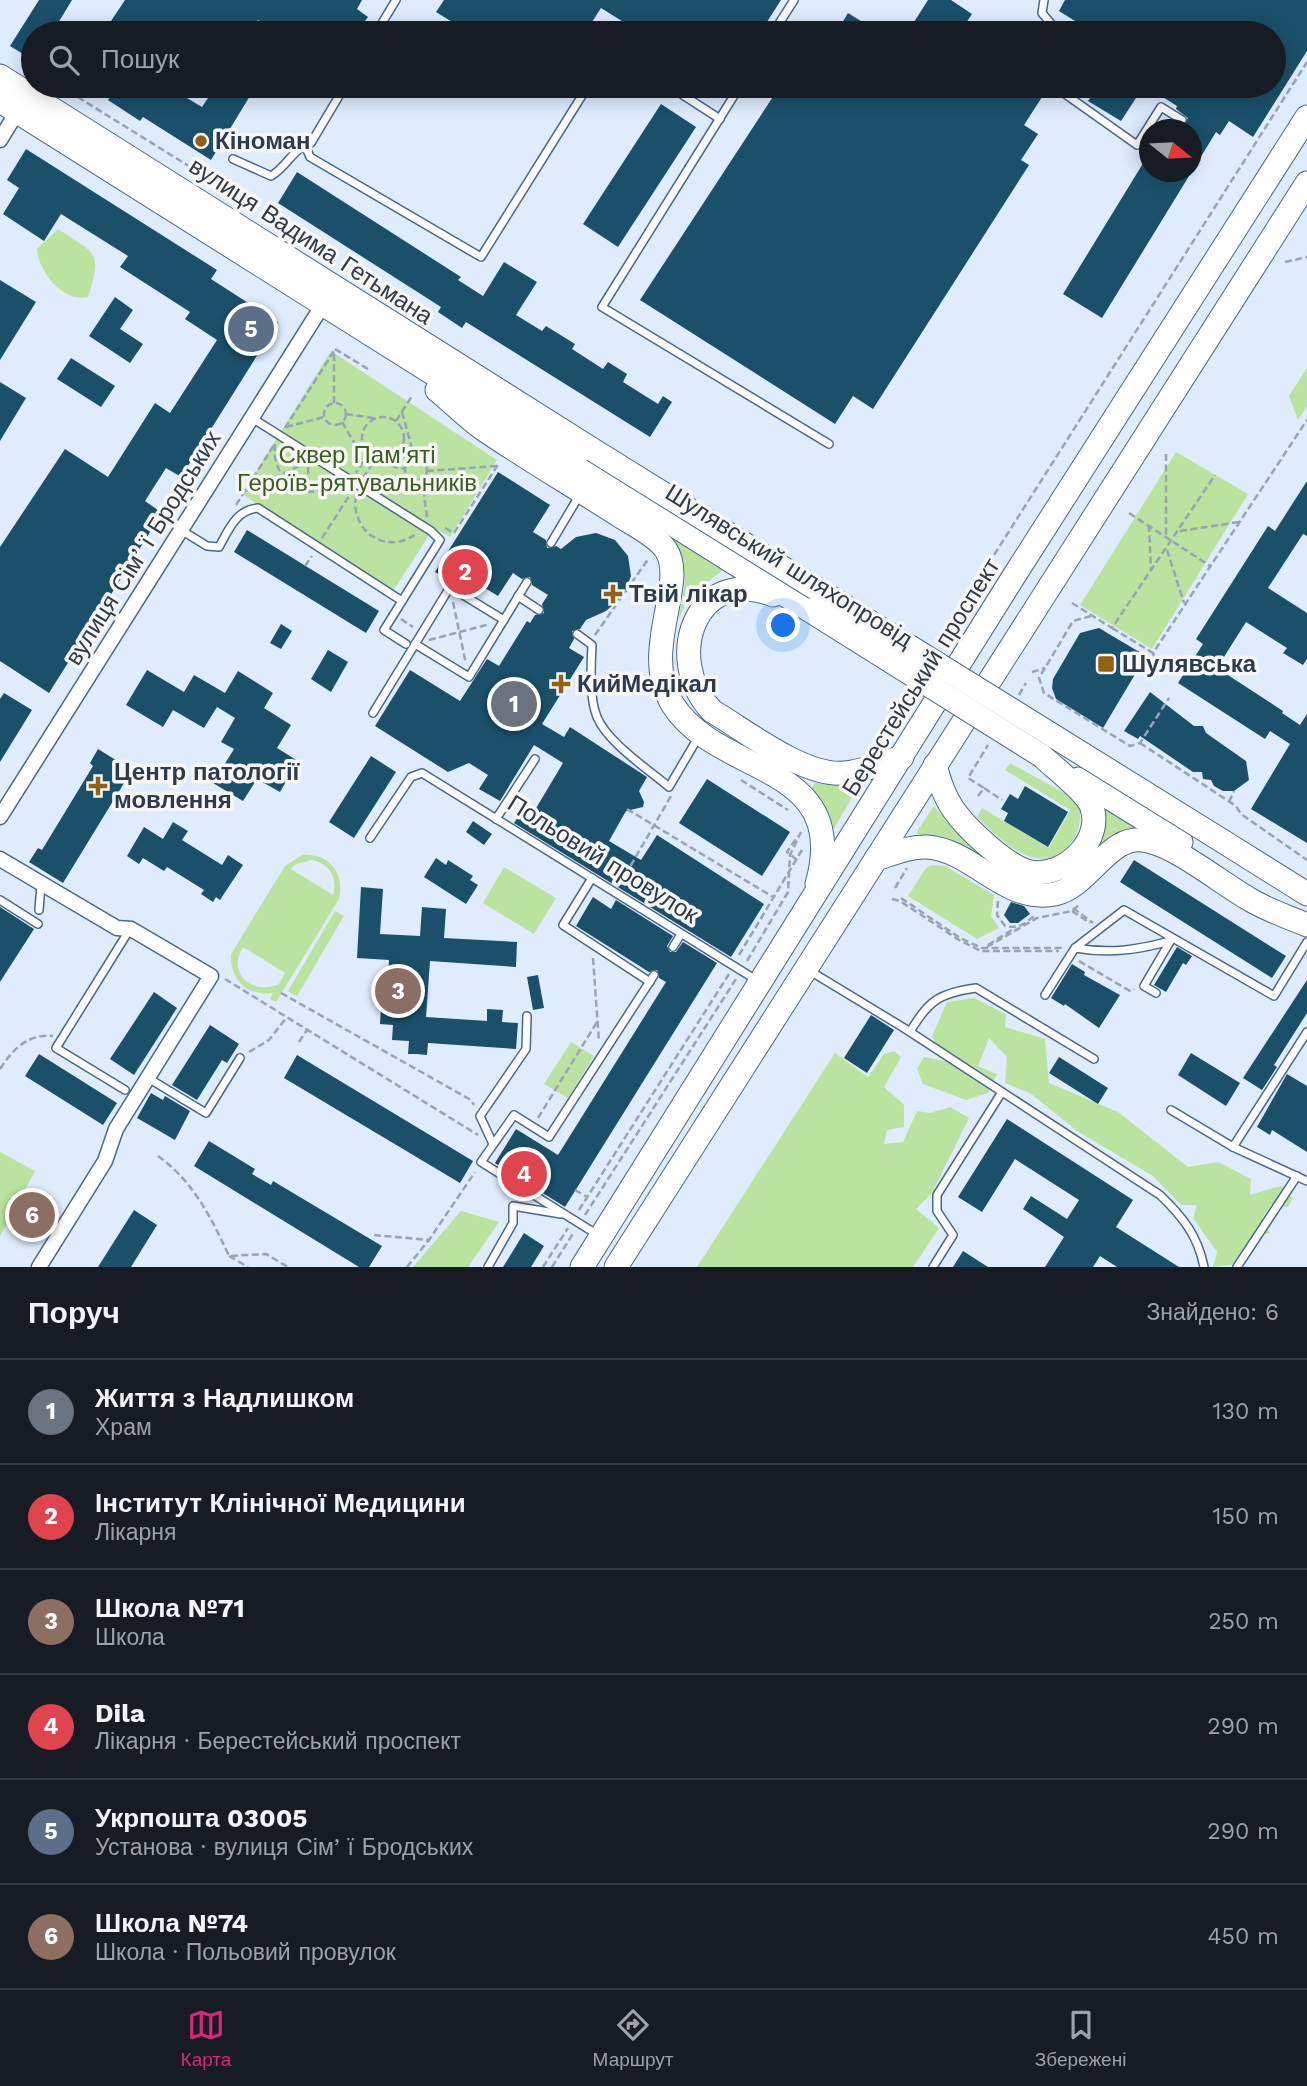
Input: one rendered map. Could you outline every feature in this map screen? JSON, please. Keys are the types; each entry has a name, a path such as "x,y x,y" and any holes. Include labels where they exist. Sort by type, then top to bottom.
{"main road":[{"name":"вулиця Вадима Гетьмана","path":"0,76 21,90"},
{"name":"вулиця Вадима Гетьмана","path":"34,98 588,459"},
{"name":"вулиця Вадима Гетьмана","path":"9,107 324,303 385,344 588,459"},
{"name":"Берестейський проспект","path":"582,1267 751,977 811,903 1307,117"},
{"path":"616,1267 1307,183"},
{"path":"385,344 483,429 666,550 671,565 671,581 659,659 673,704 701,732 794,788 809,803 824,839 822,865 811,903"},
{"name":"Шулявський шляхопровід","path":"588,459 809,610 1216,864 1307,924"},
{"name":"Шулявський шляхопровід","path":"588,459 1307,894"},
{"path":"809,610 747,589 729,590 707,602 696,618 688,662 692,684 712,711 805,765 824,772 845,773 902,757"},
{"path":"935,765 939,781 954,811 1019,868 1032,872 1060,868 1079,853 1092,830 1094,815 1090,802 1042,755"},
{"path":"876,859 907,849 927,847 958,858 1003,885 1037,894 1054,894 1073,887 1123,842 1138,839 1159,844 1251,901 1307,924"}],"street":[{"path":"0,140 9,107"},
{"name":"вулиця Сімʼї Бродських","path":"0,817 324,303"},
{"path":"0,859 117,928 131,929 211,976 116,1129 105,1161 39,1267"}],"lane":[{"path":"383,21 396,0"},
{"path":"781,21 794,0"},
{"path":"1044,0 1042,13 1049,21"},
{"path":"233,159 271,176 282,170 300,146 311,143 338,98"},
{"path":"305,145 310,157 481,257 580,98"},
{"path":"688,98 720,118"},
{"path":"732,98 603,307 829,444"},
{"path":"1071,98 1139,143"},
{"path":"1154,119 1161,107 1180,119"},
{"path":"252,418 278,439 422,526 440,541 384,630 406,645"},
{"path":"551,543 582,492"},
{"path":"181,530 206,546 219,547 237,517 247,509 258,508 402,601"},
{"path":"415,644 469,677 527,582"},
{"path":"373,713 450,587 503,620"},
{"path":"518,596 538,610"},
{"path":"577,634 592,645 590,671 597,718 622,747 669,787 701,732"},
{"path":"496,819 535,759"},
{"name":"Польовий провулок","path":"370,838 411,777 422,774 751,977"},
{"path":"592,878 563,925 652,978 549,1137 514,1115 481,1162 601,1238"},
{"path":"39,910 41,885"},
{"path":"0,900 38,924"},
{"path":"1045,995 1073,952 1098,928 1124,910 1274,996 1307,942"},
{"path":"125,1090 57,1048 131,929"},
{"path":"673,947 681,934"},
{"path":"1073,952 1127,951 1172,938"},
{"path":"1156,993 1144,986 1172,938"},
{"path":"807,969 910,1032 1160,1195 1182,1216 1199,1243 1204,1267"},
{"path":"910,1032 925,1008 938,998 976,988 1094,1059"},
{"path":"493,1144 480,1116 526,1049 527,1016"},
{"path":"1233,1147 1307,1032"},
{"path":"148,1078 206,1113 240,1058"},
{"path":"933,1267 953,1235 937,1211 937,1195 1002,1092"},
{"path":"1171,1110 1233,1147 1307,1181"},
{"path":"1237,1267 1297,1176"},
{"path":"488,1267 513,1223 513,1206 565,1215"}],"path":[{"path":"1286,95 1307,62"},
{"path":"79,98 208,178"},
{"path":"941,645 940,640 1284,98"},
{"path":"1285,262 1307,257"},
{"path":"335,349 368,369"},
{"path":"230,514 334,351 334,403"},
{"path":"396,421 412,396"},
{"path":"324,418 325,408 334,403 341,405 346,414"},
{"path":"341,508 355,492 357,519 373,538 397,543 409,539 422,526 427,517 422,479 427,471 425,464 415,459 402,412"},
{"path":"346,414 375,419 386,417 396,421 404,438 400,450 389,457 377,457"},
{"path":"324,418 332,425 342,422 346,414"},
{"path":"285,428 324,418"},
{"path":"369,453 363,434 375,419"},
{"path":"1153,653 1307,420"},
{"path":"342,422 355,444 395,467 405,468"},
{"path":"285,428 295,434"},
{"path":"278,439 274,455 280,474 292,487 309,492 329,488 338,482"},
{"path":"356,473 369,453"},
{"path":"1166,454 1166,537"},
{"path":"363,478 377,457"},
{"path":"415,459 408,462 405,468 408,479 422,479"},
{"path":"244,492 308,462 309,492"},
{"path":"417,511 454,533 499,464 427,471"},
{"path":"346,467 374,484"},
{"path":"1112,628 1180,531 1215,475"},
{"path":"1129,513 1210,566"},
{"path":"1180,531 1239,522"},
{"path":"1149,525 1152,572"},
{"path":"1167,550 1184,605"},
{"path":"592,645 602,622 621,600 652,552"},
{"path":"450,587 469,677"},
{"path":"1072,603 1153,653 1157,665"},
{"path":"1091,615 1073,621 1039,678 1044,693 1130,746 1140,743 1169,698"},
{"path":"415,644 503,620"},
{"path":"1099,628 1102,623"},
{"path":"1032,672 1045,668"},
{"path":"885,728 890,721"},
{"path":"1140,743 1229,802 1241,814 1307,860"},
{"path":"733,775 789,810"},
{"path":"984,788 1002,800"},
{"path":"1229,802 1234,792"},
{"path":"620,883 673,793"},
{"path":"627,809 773,897"},
{"path":"797,860 787,852 803,824"},
{"path":"552,1267 587,1197 806,845"},
{"path":"895,888 907,868"},
{"path":"543,1267 751,977 788,892 790,870"},
{"path":"999,894 997,915 1005,926 1015,928"},
{"path":"901,898 982,950"},
{"path":"892,899 901,901 959,940 982,950 1073,952 1130,990 1144,986"},
{"path":"982,950 1037,918 1073,910 1083,901"},
{"path":"1073,910 1098,928"},
{"path":"982,950 1025,924 1036,914"},
{"path":"592,944 600,1058"},
{"path":"239,987 493,1144"},
{"path":"281,993 471,1100 480,1116"},
{"path":"240,1058 269,1040 287,1017"},
{"path":"533,1126 597,1022"},
{"path":"299,1042 307,1029"},
{"path":"0,1069 12,1051 36,1035 63,1037"},
{"path":"158,1156 171,1166 207,1208 229,1256 247,1267"},
{"path":"407,1267 429,1240 481,1162"},
{"path":"575,1190 587,1197"},
{"path":"374,1235 429,1240"},
{"path":"229,1256 266,1254 288,1267"}],"green space":[{"path":"58,229 88,249 95,261 88,297 79,298 61,290 47,275 38,258 37,249"},
{"name":"Сквер Пам'яті Героїв-рятувальників","path":"331,351 497,460 450,537 434,528 393,591 242,494"},
{"path":"1307,368 1307,406 1298,420 1289,396"},
{"path":"1176,452 1248,494 1152,649 1080,605"},
{"path":"661,529 724,569 688,598 679,619 684,573 678,556 660,535"},
{"path":"1010,763 1079,801 1078,831 1068,846 1056,855 1044,859 1020,852 977,817 982,808 1049,848 1070,810 1005,770"},
{"path":"815,783 860,784 833,830 823,807 811,790"},
{"path":"1110,803 1149,827 1117,836 1084,870 1067,881 1051,886 1019,880 1004,872 958,844 916,833 934,806 963,839 1002,870 1024,880 1045,883 1065,879 1084,865 1098,844 1103,830 1105,805"},
{"path":"302,855 320,857 333,866 340,881 340,890 339,899 276,1002 270,999 273,993 255,992 237,979 231,963 231,954 285,866","holes":["312,860 328,868 334,883 333,895 291,869 296,864","243,947 285,973 279,984 260,987 245,980 238,965"]},
{"path":"932,865 945,866 994,895 991,916 999,928 977,939 908,896 926,868"},
{"path":"504,867 556,898 534,934 483,903"},
{"path":"335,911 344,916 297,996 288,991"},
{"path":"974,998 1006,1014 1005,1027 1045,1039 1049,1083 1118,1112 1188,1167 1218,1162 1251,1179 1250,1195 1281,1186 1293,1198 1288,1207 1271,1205 1262,1218 1270,1233 1252,1236 1255,1249 1245,1263 1213,1267 1217,1252 1193,1218 1197,1205 1181,1205 1153,1176 1077,1131 1030,1093 1005,1083 1007,1057 989,1038 978,1066 997,1074 988,1093 966,1100 923,1084 917,1069 924,1057 945,1061 932,1036 947,1002"},
{"path":"571,1042 594,1056 568,1098 544,1084"},
{"path":"894,1051 901,1057 884,1087 904,1105 904,1127 887,1130 884,1144 903,1142 917,1111 930,1113 950,1107 969,1118 932,1193 916,1209 939,1228 913,1267 697,1267 835,1053 868,1077 884,1054"},
{"path":"0,1152 35,1171 0,1236"},
{"path":"461,1211 499,1222 468,1267 413,1267"}],"building":[{"path":"39,0 72,0 59,21 26,21"},
{"path":"125,0 362,0 357,9 368,17 365,21 111,21"},
{"path":"444,0 781,0 768,21 622,21 601,8 593,21 451,21 436,12"},
{"path":"928,0 951,0 972,14 967,21 915,21"},
{"path":"1065,0 1307,0 1307,51 1286,84 1286,21 1075,21 1059,11"},
{"path":"848,13 861,21 843,21"},
{"path":"21,29 21,53 10,46"},
{"name":"Кіноман","path":"187,98 202,107 208,98 249,98 211,160 143,117 140,121 108,100"},
{"path":"772,98 1041,98 1024,125 1038,134 1021,160 1029,165 873,409 853,396 835,424 640,300"},
{"path":"1090,98 1136,98 1121,121 1088,101"},
{"path":"1164,98 1277,98 1253,137 1229,121 1220,135 1216,132 1202,155 1202,119 1187,119 1176,109 1177,106"},
{"path":"661,104 696,127 618,247 583,224"},
{"path":"26,149 217,270 211,279 278,322 181,477 166,468 145,501 162,513 49,693 0,661 0,547 65,449 108,477 155,403 170,413 217,340 185,319 190,312 120,267 128,256 61,214 44,241 3,214 19,188 7,180"},
{"path":"1139,170 1139,182 1185,182 1102,318 1063,294"},
{"path":"297,172 461,277 458,280 483,296 504,262 537,282 516,315 542,331 546,326 575,344 572,349 603,369 608,362 627,374 623,382 658,404 663,396 672,402 650,437 466,322 462,328 438,312 441,307 278,203"},
{"path":"0,280 36,302 0,360"},
{"path":"115,297 133,310 120,329 143,344 130,363 89,336"},
{"path":"71,358 115,386 101,407 57,379"},
{"path":"0,382 26,398 0,441"},
{"path":"498,472 550,505 533,532 546,540 547,548 556,546 561,549 576,537 596,533 615,540 628,556 631,576 624,595 606,611 586,620 580,629 572,631 574,639 569,648 584,657 542,724 564,737 570,727 647,777 639,791 644,802 643,807 626,811 609,841 641,860 657,835 764,904 731,957 514,823 520,814 529,820 563,763 534,745 500,801 479,789 488,775 469,763 448,772 375,726 410,670 460,701 487,659 499,666 527,621 530,623 535,615 544,613 542,604 548,595 532,585 530,577 522,579 513,573 498,596 467,577 461,587 435,572"},
{"path":"1307,481 1307,536 1303,534 1268,588 1307,613 1307,659 1303,665 1283,653 1287,648 1246,622 1217,668 1300,725 1307,714 1307,843 1251,809 1290,744 1270,731 1265,739 1178,683 1203,644 1196,639 1268,526 1275,531"},
{"path":"247,530 379,611 366,633 234,552"},
{"path":"281,624 292,631 281,649 270,643"},
{"path":"1099,628 1146,656 1103,728 1056,699 1052,688 1053,679 1080,633"},
{"path":"328,650 348,662 331,692 311,679"},
{"path":"147,670 184,692 194,675 225,693 238,671 273,693 264,708 291,725 277,748 298,761 280,792 257,779 243,801 213,783 234,749 221,742 235,718 217,707 204,728 173,710 163,727 126,705"},
{"path":"1150,692 1194,726 1203,726 1206,733 1246,761 1249,780 1234,791 1223,791 1214,786 1211,780 1203,779 1202,772 1193,772 1140,736 1138,739 1124,731"},
{"path":"4,693 32,710 0,762 0,699"},
{"path":"98,749 132,770 63,883 29,862 38,848 42,850 93,766 90,763"},
{"path":"371,756 396,772 354,838 329,822"},
{"path":"707,779 790,832 762,876 679,823"},
{"path":"1025,786 1068,812 1048,847 1004,821 1008,813 1001,809 1010,794 1018,799"},
{"path":"473,821 492,834 484,845 466,832"},
{"path":"173,822 188,831 182,840 222,865 228,855 243,865 220,900 216,897 213,902 201,894 204,890 167,867 164,871 143,858 139,864 127,856 144,827 163,839"},
{"path":"436,858 446,865 448,860 473,876 470,880 478,885 466,904 424,877"},
{"path":"1134,860 1286,956 1272,978 1120,882"},
{"path":"361,887 383,889 380,934 420,936 422,907 446,909 444,938 517,942 516,967 430,961 426,1017 487,1021 487,1009 503,1010 502,1022 518,1023 516,1049 428,1043 427,1055 408,1054 409,1041 392,1040 393,1025 380,1024 381,1008 386,1008 389,960 357,958"},
{"path":"593,897 611,909 616,900 673,936 667,946 670,952 676,952 683,942 717,963 565,1207 495,1163 516,1129 558,1155 666,982 659,978 657,970 649,972 576,926"},
{"path":"1011,902 1024,906 1030,914 1018,923 1010,923 1004,915"},
{"path":"0,907 34,929 0,982"},
{"path":"1177,947 1192,956 1186,965 1183,963 1166,992 1154,985"},
{"path":"1072,964 1085,972 1084,975 1120,995 1099,1028 1065,1004 1064,1006 1051,998"},
{"path":"538,975 544,1008 533,1010 527,977"},
{"path":"1307,980 1307,1013 1274,1065 1277,1067 1262,1090 1243,1078"},
{"path":"154,992 177,1008 134,1075 110,1059"},
{"path":"871,1015 894,1030 867,1073 844,1058"},
{"path":"210,1025 239,1044 227,1063 222,1060 197,1100 172,1085"},
{"path":"1191,1053 1240,1083 1226,1106 1178,1075"},
{"path":"39,1054 117,1103 103,1125 25,1076"},
{"path":"297,1055 473,1161 460,1183 284,1078"},
{"path":"1059,1057 1108,1088 1098,1104 1049,1073"},
{"path":"1287,1074 1307,1086 1307,1152 1272,1130 1270,1135 1257,1127"},
{"path":"151,1093 163,1100 165,1096 190,1111 175,1140 137,1118"},
{"path":"1007,1119 1133,1200 1116,1227 1179,1267 1117,1267 1100,1256 1093,1267 1045,1267 1064,1237 1023,1209 1031,1196 1067,1219 1079,1200 1015,1159 982,1212 958,1197"},
{"path":"209,1141 255,1169 252,1174 271,1185 273,1181 382,1246 369,1267 359,1267 194,1166"},
{"path":"134,1210 157,1225 131,1267 98,1267"},
{"path":"524,1233 544,1246 531,1267 503,1267"},
{"path":"963,1251 988,1267 953,1267"}],"place":[{"name":"Кіноман","path":"201,141"},
{"name":"Укрпошта 03005","path":"251,329"},
{"name":"Інститут Клінічної Медицини","path":"465,572"},
{"name":"Твій лікар","path":"613,594"},
{"name":"Шулявська","path":"1106,664"},
{"name":"КийМедікал","path":"561,684"},
{"name":"Життя з Надлишком","path":"514,704"},
{"name":"Центр патології мовлення","path":"98,786"},
{"name":"Школа №71","path":"398,991"},
{"name":"Dila","path":"524,1174"},
{"name":"Школа №74","path":"32,1215"}]}
